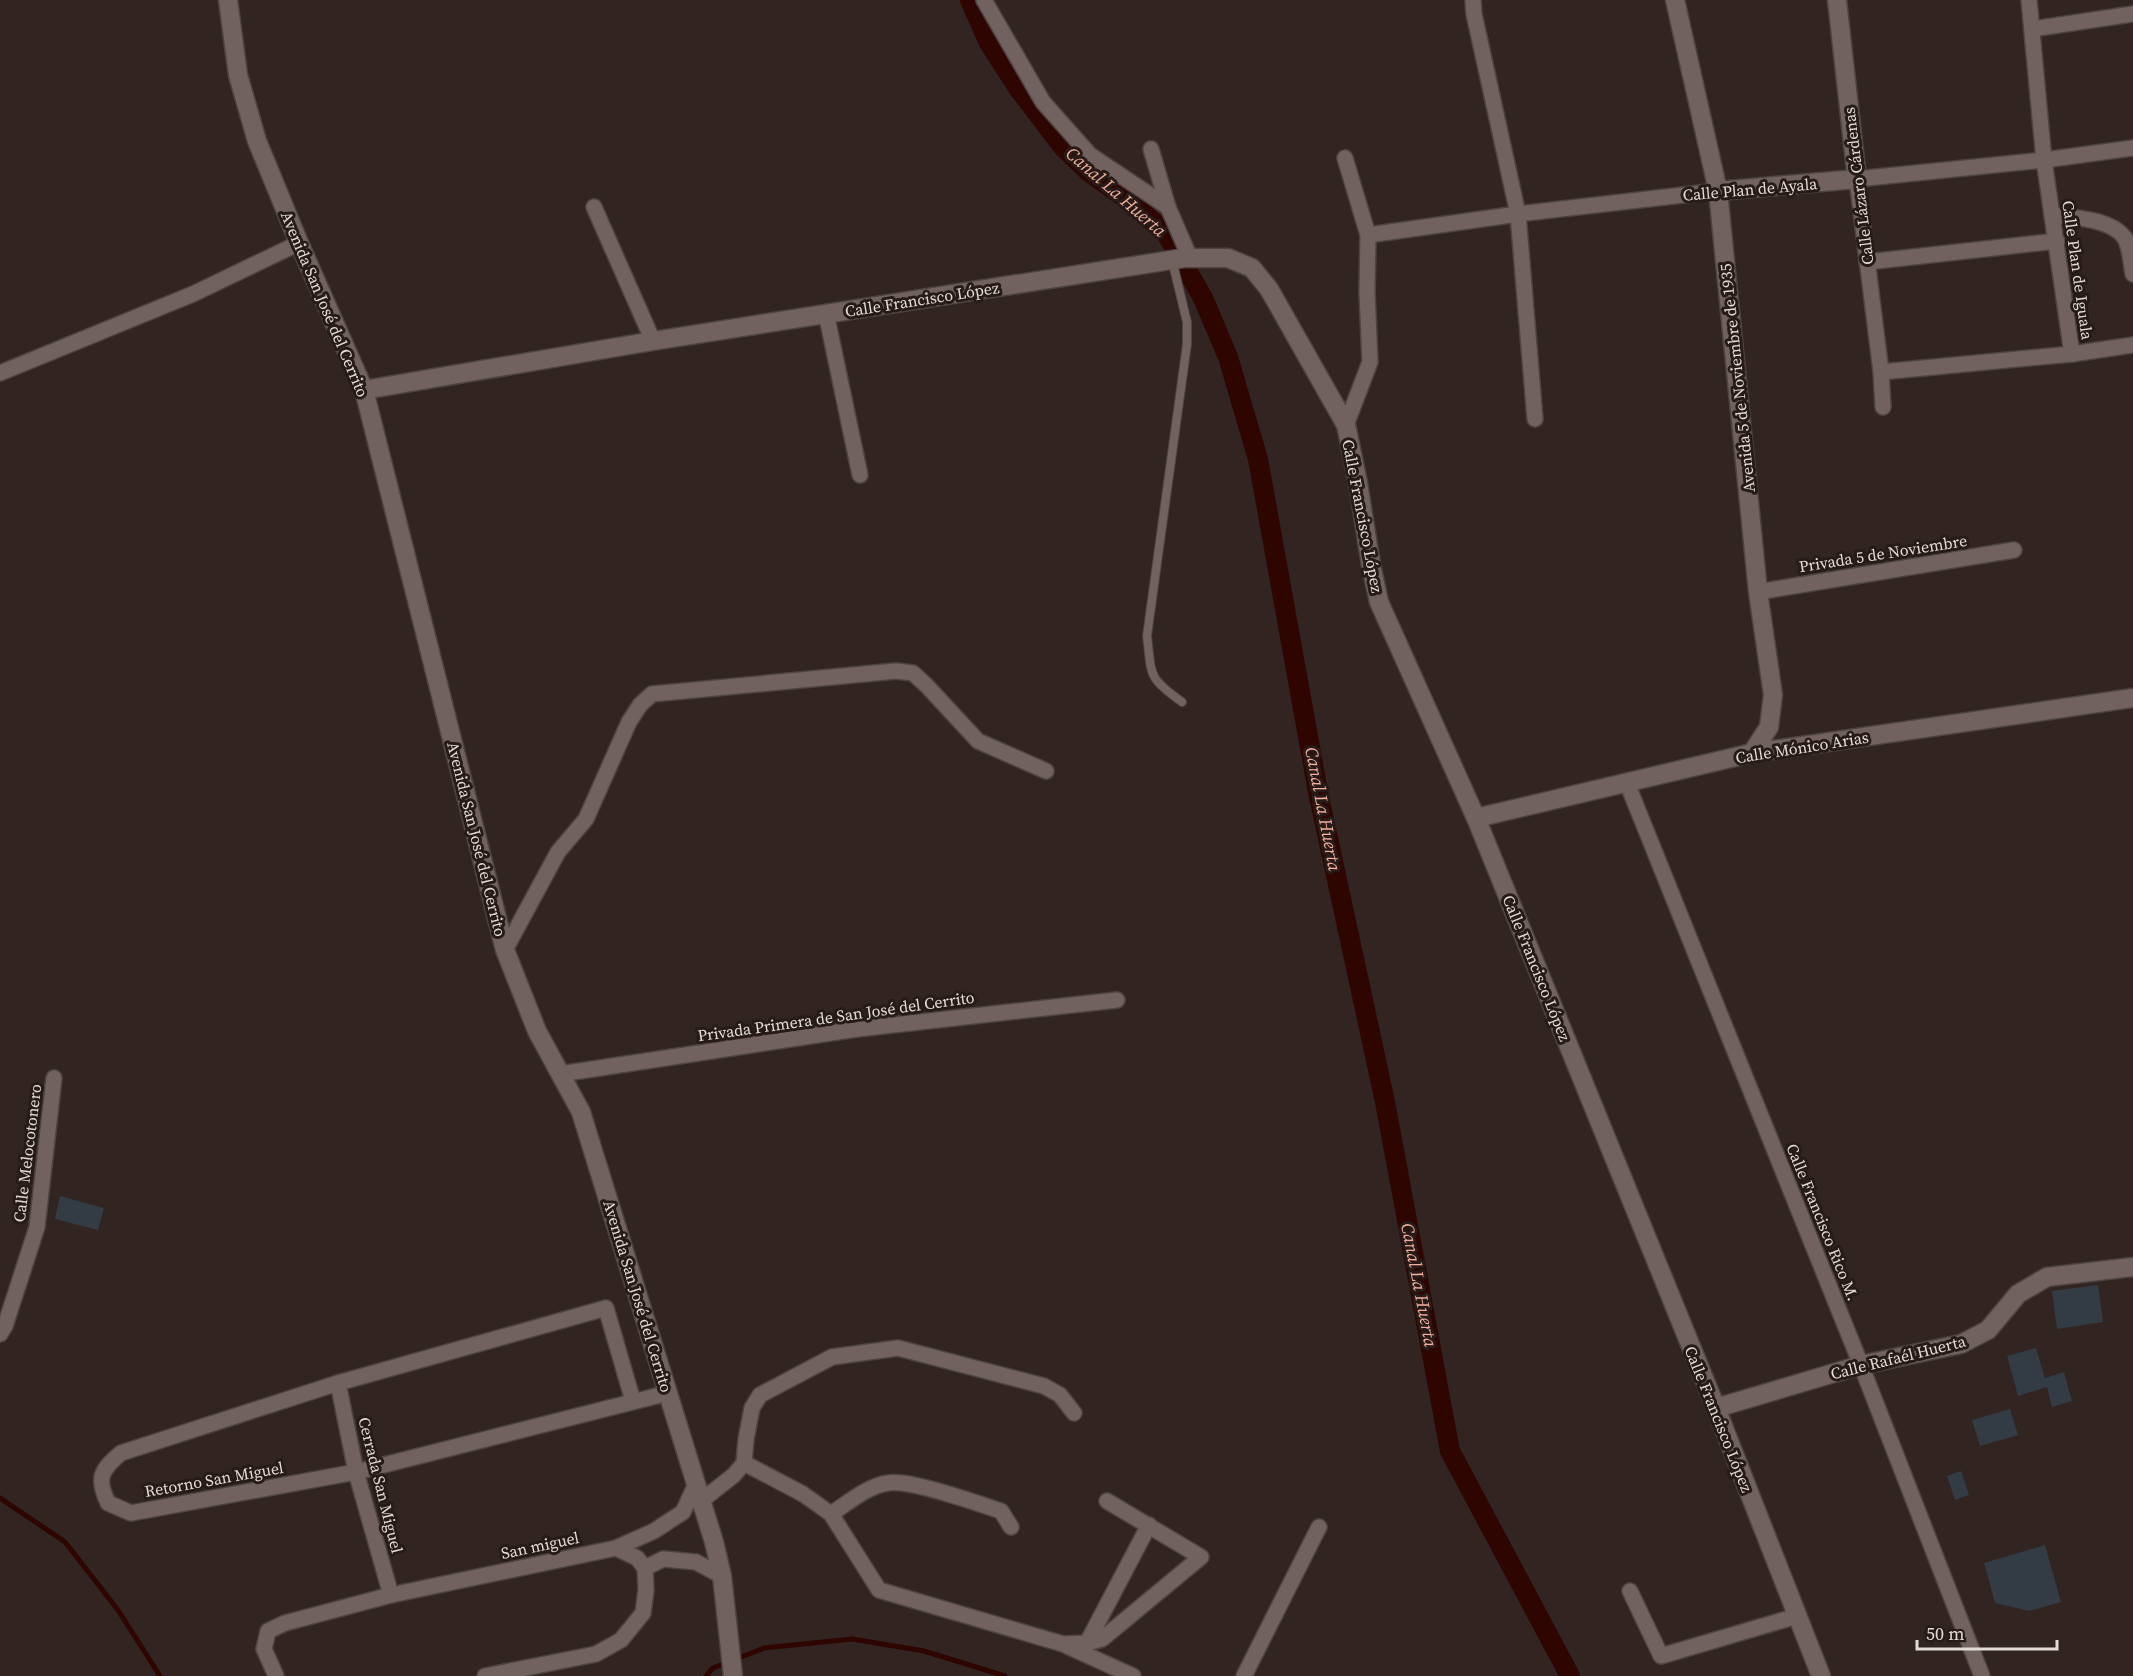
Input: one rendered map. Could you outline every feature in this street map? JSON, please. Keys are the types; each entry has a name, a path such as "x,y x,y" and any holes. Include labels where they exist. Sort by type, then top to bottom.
{"street":[{"name":"Avenida San José del Cerrito","path":"228,0 238,75 257,141 298,243 364,390 505,950 537,1030 581,1112 699,1493 722,1576 733,1675"},
{"path":"984,0 1043,102 1090,155 1168,207"},
{"path":"1473,0 1474,14 1518,214 1534,419"},
{"name":"Avenida 5 de Noviembre de 1935","path":"1676,0 1718,191 1758,592 1773,695 1769,727 1752,753"},
{"name":"Calle Lázaro Cárdenas","path":"1837,0 1881,372 1883,407"},
{"name":"Calle Plan de Iguala","path":"1881,372 2072,354 2044,160 2029,0"},
{"path":"2032,29 2133,14"},
{"name":"Calle Plan de Ayala","path":"1368,235 1518,214 1718,191 2044,160 2133,148"},
{"path":"1151,149 1181,259"},
{"path":"1345,158 1368,235 1367,292 1370,362 1346,424"},
{"path":"594,207 653,341"},
{"path":"2052,215 2112,226 2125,238 2133,274"},
{"path":"1868,262 2057,241"},
{"path":"0,373 193,294 298,243"},
{"name":"Calle Francisco López","path":"364,390 653,341 1181,259 1228,258 1252,268 1269,289 1346,424 1379,602 1476,818 1716,1408 1821,1676"},
{"path":"826,314 860,475"},
{"path":"2072,354 2133,345"},
{"name":"Privada 5 de Noviembre","path":"1758,592 2014,550"},
{"path":"505,950 558,852 586,819 629,722 640,705 652,694 897,670 913,674 927,686 978,741 1046,771"},
{"name":"Calle Mónico Arias","path":"1476,818 1752,753 2133,698"},
{"name":"Calle Francisco Rico M.","path":"1627,783 1861,1365 1982,1676"},
{"name":"Privada Primera de San José del Cerrito","path":"560,1074 856,1029 1117,1000"},
{"name":"Calle Melocotonero","path":"0,1334 5,1326 38,1227 54,1078"},
{"name":"Calle Rafaél Huerta","path":"1716,1408 1861,1365 1961,1344 1988,1330 2018,1294 2047,1277 2133,1268"},
{"name":"Retorno San Miguel","path":"633,1401 606,1308 338,1383 121,1453 105,1467 101,1487 108,1503 131,1513 356,1472 668,1393"},
{"path":"699,1493 734,1475 744,1463 752,1408 760,1395 832,1357 898,1348 1044,1386 1060,1395 1074,1413"},
{"name":"Cerrada San Miguel","path":"338,1383 356,1472 391,1595"},
{"path":"744,1463 803,1494 831,1514 879,1590 1063,1644 1133,1676"},
{"path":"831,1514 870,1488 889,1482 914,1485 1001,1511 1011,1527"},
{"name":"San miguel","path":"276,1676 264,1649 268,1630 285,1623 391,1595 616,1548 654,1532 683,1512 699,1493"},
{"path":"1063,1644 1087,1643 1102,1639 1202,1557 1107,1501"},
{"path":"1087,1643 1149,1525"},
{"path":"1244,1676 1319,1527"},
{"path":"485,1676 596,1654 621,1640 643,1613 646,1590 645,1568 637,1558 616,1548"},
{"path":"645,1568 663,1559 696,1562 722,1576"},
{"path":"1630,1591 1661,1656 1797,1616"}],"lane":[{"path":"1181,259 1187,344 1147,636 1152,675 1159,685 1182,702"}],"building":[{"path":"60,1196 104,1208 98,1230 55,1219"},
{"path":"2098,1285 2103,1322 2057,1329 2052,1291"},
{"path":"2036,1348 2046,1382 2045,1378 2064,1372 2072,1401 2052,1407 2047,1387 2018,1396 2007,1356"},
{"path":"2010,1409 2018,1435 1980,1446 1972,1420"},
{"path":"1961,1471 1969,1495 1955,1500 1947,1476"},
{"path":"2045,1545 2061,1602 2029,1611 1995,1603 1984,1563"}],"waterway":[{"name":"Canal La Huerta","path":"970,0 988,41 1018,88 1063,147 1089,172 1129,201 1166,233 1203,298 1228,357 1258,459 1318,792 1385,1102 1450,1451 1570,1676"},
{"path":"0,1498 65,1542 118,1610 160,1676"},
{"path":"706,1676 713,1668 764,1648 852,1639 924,1651 1005,1676"}]}
